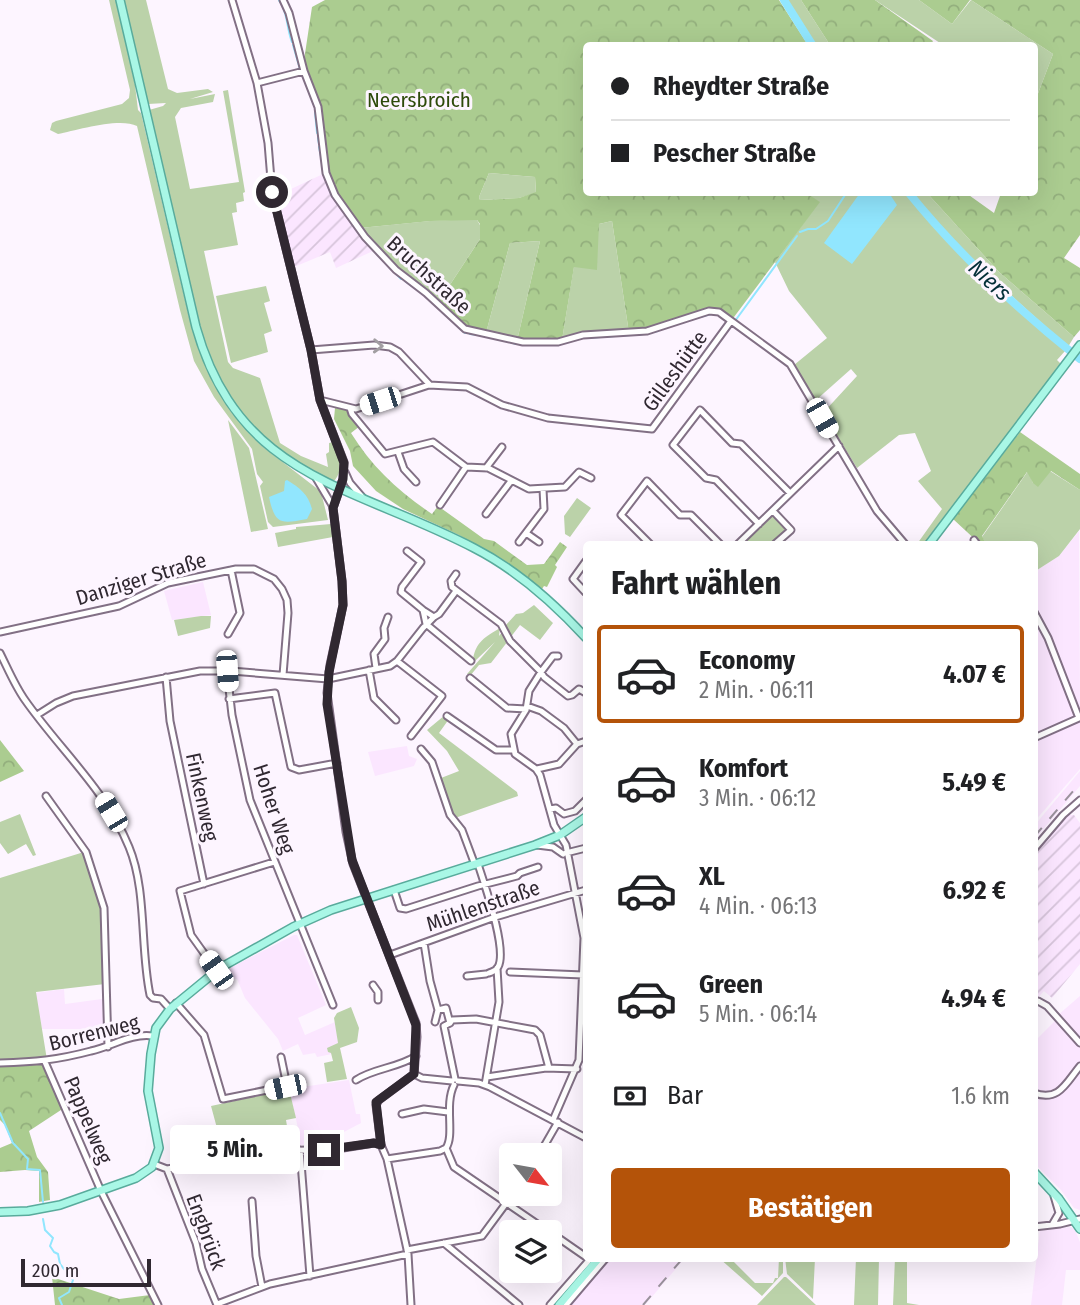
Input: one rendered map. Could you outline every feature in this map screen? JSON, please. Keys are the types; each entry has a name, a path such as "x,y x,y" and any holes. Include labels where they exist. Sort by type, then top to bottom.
{"main road":[{"path":"120,0 190,305 206,360 224,396 249,429 274,452 316,478 457,540 497,561 543,595 583,635"},
{"path":"931,541 1074,352"},
{"path":"0,1212 51,1207 141,1175 154,1164 159,1146 148,1088 153,1036 157,1025 173,1006 216,970 299,924 366,898 535,845 560,835 583,819"},
{"path":"1038,1176 1077,1219 1080,1230"},
{"path":"559,1305 596,1262"}],"street":[{"path":"232,0 257,83 267,138 274,202 311,350 320,400 343,457 345,472 352,487 365,500"},
{"name":"Bruchstraße","path":"283,0 304,71 318,107 328,178 340,203 365,237 396,270 467,330 525,343 565,341 583,335 647,331 715,310 731,320"},
{"path":"257,83 304,71"},
{"name":"Gilleshütte","path":"320,400 359,408 430,385 467,387 502,405 551,419 652,429 731,320 790,364 879,514 902,541"},
{"path":"311,350 390,346 430,385"},
{"path":"350,408 381,452 387,454 433,442 466,467 486,468 530,489 566,487 579,472 591,478"},
{"path":"760,524 716,480 706,478 673,445 699,411 732,443 741,444 790,494"},
{"path":"741,541 839,446"},
{"path":"486,468 502,447"},
{"path":"398,452 404,469 416,482"},
{"path":"440,505 466,467"},
{"path":"333,508 345,472"},
{"path":"316,478 333,508 343,602 328,680 327,704 352,860 390,955 402,994 415,1021 414,1074 376,1102 381,1145 387,1158 408,1252 411,1305"},
{"path":"486,514 511,481"},
{"path":"647,541 621,515 647,481 680,514 691,515 717,541"},
{"path":"519,542 544,509 543,489"},
{"path":"451,490 460,496"},
{"path":"773,511 791,530 778,541"},
{"path":"526,533 538,542"},
{"path":"407,551 421,562 402,586 401,592 434,617"},
{"path":"583,565 573,579 583,590"},
{"name":"Danziger Straße","path":"0,632 119,606 162,585 248,568 261,571 276,581 284,592 288,613 283,675"},
{"path":"228,634 240,614 231,570"},
{"path":"456,575 451,581 452,587 503,628 510,641 544,677 568,696 579,689 583,691"},
{"path":"37,715 73,696 200,671 328,680 391,666 426,624 439,614 456,591"},
{"path":"423,610 426,624 471,661"},
{"path":"388,617 384,628 385,639 374,656 374,698 396,720"},
{"path":"1038,619 1048,638 1079,718 1038,736"},
{"path":"0,653 20,692 94,784 128,843 138,878 150,995 173,1006 205,1038 222,1099 287,1086 281,1057"},
{"path":"558,656 553,656 528,691 526,707 512,732 513,750 517,757 536,769 540,775 568,861 583,932"},
{"path":"397,661 442,696 411,736"},
{"name":"Hoher Weg","path":"227,671 229,699 248,795 333,1005"},
{"name":"Finkenweg","path":"166,677 169,716 204,884"},
{"path":"470,678 508,709 526,707 541,711 564,728 576,744"},
{"path":"229,699 275,693 291,767 299,770 337,763"},
{"path":"447,716 496,750 513,750"},
{"path":"536,769 559,764 576,744 583,742"},
{"path":"421,749 432,762 450,815 462,829 495,917 502,972 485,1085"},
{"path":"47,796 87,853 104,908 108,1047"},
{"path":"1077,802 1080,813"},
{"path":"1038,845 1077,802"},
{"path":"550,809 556,808 564,814 575,811 583,803"},
{"path":"535,845 555,848 565,853 583,849"},
{"path":"216,970 191,935 180,892 182,889 274,862"},
{"path":"394,890 400,907 404,909 517,876 538,867"},
{"name":"Mühlenstraße","path":"390,955 495,917 583,890"},
{"path":"424,943 438,1010 435,1022"},
{"path":"467,976 502,972 583,971"},
{"path":"373,985 378,992 378,1000"},
{"path":"1038,1001 1047,1006 1080,1043"},
{"path":"438,1010 446,1008 450,1023"},
{"path":"387,1158 438,1152 446,1148 450,1139 449,1097 455,1082 444,1026 452,1020 463,1018 496,1022 537,1031 549,1068"},
{"name":"Borrenweg","path":"0,1063 46,1062 108,1047 135,1035 153,1036"},
{"path":"545,1143 577,1069 583,1042"},
{"path":"356,1080 375,1071 405,1063 416,1056"},
{"name":"Pappelweg","path":"46,1062 102,1191 158,1305"},
{"path":"1038,1094 1046,1097 1054,1095 1080,1066"},
{"path":"487,1077 549,1068 577,1069"},
{"path":"414,1074 485,1085 583,1136"},
{"path":"402,1114 424,1109 448,1112"},
{"path":"154,1164 167,1169 235,1156 339,1149 374,1143 381,1145"},
{"path":"446,1148 454,1167 499,1198"},
{"path":"300,1150 310,1276"},
{"name":"Engbrück","path":"167,1169 217,1304"},
{"path":"1049,1187 1059,1210 1057,1219 1050,1226"},
{"path":"252,1201 255,1251 261,1287"},
{"path":"217,1304 261,1287 482,1236 504,1206"},
{"path":"510,1206 531,1220"},
{"path":"1038,1227 1077,1219"},
{"path":"562,1241 583,1255"},
{"path":"444,1243 519,1305"},
{"path":"550,1305 586,1262"},
{"path":"566,1305 603,1262"}],"shaded area":[{"path":"323,174 333,199 373,251 336,268 330,252 294,267 276,196"},
{"path":"1079,531 1080,708 1073,711 1080,723 1080,769 1038,817 1038,569 1059,556"},
{"path":"203,582 211,615 172,620 164,591"},
{"path":"407,746 409,756 417,759 414,766 375,776 368,752"},
{"path":"1080,771 1080,786 1038,835 1038,821"},
{"path":"1068,815 1074,815 1080,823 1080,964 1052,998 1044,991 1038,998 1038,849"},
{"path":"297,935 326,1005 298,1018 305,1035 335,1022 338,1043 332,1054 317,1057 315,1053 303,1055 298,1044 283,1051 278,1039 245,998 237,979 232,978 226,970"},
{"path":"64,989 65,1004 102,999 103,1029 42,1029 35,993"},
{"path":"1080,996 1080,1210 1074,1208 1061,1190 1038,1167 1038,1038 1058,1015"},
{"path":"349,1080 356,1114 360,1114 361,1123 342,1133 343,1144 298,1145 300,1137 289,1089"},
{"path":"1071,1227 1080,1242 1080,1270 1066,1270 1062,1305 1031,1305 1040,1230"},
{"path":"605,1262 682,1262 645,1305 567,1305"}],"green space":[{"path":"109,0 116,0 138,110 141,113 189,317 207,369 244,427 262,446 324,494 322,496 328,520 273,527 268,522 260,486 263,482 257,474 252,449 214,397 194,361 137,126 110,124 58,134 50,130 52,123 56,121 122,104 129,98 130,90"},
{"path":"123,0 146,0 168,89 177,93 208,89 213,92 190,99 215,94 213,102 181,108 175,117 190,189 239,182 223,91 228,90 245,192 244,201 236,203 237,212 232,213 238,245 204,251 228,362 233,368 260,378 280,443 301,456 328,467 326,454 329,452 329,443 334,442 340,466 335,480 313,473 265,438 238,408 208,353 200,331 149,110 166,103 148,104"},
{"name":"Neersbroich","path":"325,0 779,0 806,42 583,42 583,196 811,196 820,202 731,321 716,311 629,333 612,221 599,224 597,270 574,267 562,340 517,341 540,241 510,243 486,333 469,331 438,303 480,239 480,224 477,220 431,221 360,228 337,196 329,179 319,108 303,67 312,7","holes":["489,173 535,177 536,192 519,198 480,200 479,197"]},
{"path":"787,0 801,0 828,42 813,42"},
{"path":"801,0 875,0 933,41 932,42 828,42"},
{"path":"875,0 919,0 952,24 971,0 1035,42 938,42"},
{"path":"919,0 970,0 952,24"},
{"path":"971,0 1080,0 1080,235 1064,258 1080,268 1080,330 1074,337 999,272 930,196 970,196 994,213 1000,196 1038,196 1038,93 1053,54"},
{"path":"1038,44 1053,54 1038,93"},
{"path":"489,173 535,177 536,193 519,198 480,200"},
{"path":"810,196 908,196 981,275 1065,351 1057,360 1061,364 928,541 919,541 942,509 918,481 931,471 915,433 899,435 857,468 823,413 857,376 851,369 815,401 794,365 827,338 789,291 775,262 819,202"},
{"path":"914,196 930,196 999,272 1074,337 1068,347 958,247"},
{"path":"477,220 480,225 480,239 438,303 398,270 360,228 430,221"},
{"path":"612,221 629,333 601,333 562,340 574,266 599,224"},
{"path":"540,241 517,341 486,333 510,243"},
{"path":"266,286 270,301 264,303 272,331 264,334 268,352 231,363 216,296"},
{"path":"335,408 349,409 360,426 351,433 368,457 397,487 432,514 438,506 527,565 544,564 560,542 567,547 555,565 557,567 547,587 542,589 501,559 459,535 403,509 376,491 353,466 350,451 334,419"},
{"path":"228,420 249,448 268,529 251,532"},
{"path":"1020,432 1080,474 1080,490 1051,471 1038,487 1027,472 982,536 984,541 977,541 953,519"},
{"path":"1028,471 1033,483 1050,471 1080,490 1080,529 1059,556 1038,569 1038,541 984,541 982,537"},
{"path":"577,498 591,508 570,537 565,534 564,516"},
{"path":"773,515 786,528 785,533 775,541 746,541"},
{"path":"331,524 333,537 278,547 275,533 296,527"},
{"path":"534,605 553,623 540,640 520,625 510,638 505,626 516,614 523,613"},
{"path":"211,616 210,628 178,636 174,620"},
{"path":"500,628 499,636 503,631 508,641 491,663 479,665 470,676 467,674 495,642 475,661 474,653 479,644"},
{"path":"445,715 449,719 439,733 517,792 518,796 455,818 441,778 459,771 447,751 427,730"},
{"path":"0,740 24,771 0,782"},
{"path":"20,814 36,855 33,856 26,844 8,854 0,843 0,822"},
{"path":"84,852 103,911 105,984 36,992 47,1060 0,1061 0,878"},
{"path":"351,1007 359,1028 357,1042 340,1048 347,1079 327,1082 324,1063 333,1061 327,1048 338,1043 334,1018 337,1013"},
{"path":"42,1064 64,1108 29,1131 37,1157 48,1172 50,1200 39,1202 39,1171 0,1172 0,1148 12,1143 5,1125 0,1120 0,1065"},
{"path":"289,1089 296,1118 286,1120 290,1144 224,1154 211,1106"},
{"path":"724,1262 734,1262 755,1283 773,1283 775,1278 778,1278 779,1262 783,1262 783,1273 762,1296"},
{"path":"786,1262 815,1262 813,1299 787,1274"},
{"path":"856,1262 879,1262 878,1305 854,1305"},
{"path":"895,1262 907,1262 907,1303 919,1305 893,1305"},
{"path":"52,1277 119,1299 150,1295 155,1305 55,1305"},
{"path":"786,1277 816,1305 757,1305"}],"water":[{"path":"858,196 891,196 897,205 852,264 824,243"},
{"path":"287,480 306,495 312,509 307,519 285,522 274,513 269,497 284,491"}],"waterway":[{"name":"Niers","path":"784,0 810,42"},
{"path":"282,5 292,42"},
{"path":"293,45 300,69"},
{"path":"302,74 314,105"},
{"path":"315,112 317,133"},
{"path":"318,138 319,144"},
{"path":"319,147 323,166"},
{"path":"324,176 332,196"},
{"path":"800,232 816,229 828,221 844,196"},
{"name":"Niers","path":"911,196 990,280 1080,359"},
{"path":"335,200 363,239"},
{"path":"735,321 797,236"},
{"path":"377,254 382,259"},
{"path":"385,262 390,267"},
{"path":"393,270 401,279"},
{"path":"405,281 419,291"},
{"path":"443,312 465,333"},
{"path":"700,317 711,314"},
{"path":"638,335 658,331"},
{"path":"470,334 479,335"},
{"path":"585,338 630,335"},
{"path":"560,344 582,338"},
{"path":"503,340 516,344"},
{"path":"522,345 542,345"},
{"path":"0,1113 13,1143 28,1159 27,1169 40,1170 43,1202"},
{"path":"43,1219 45,1230 53,1238 50,1246 58,1254 60,1264 73,1280 69,1292 59,1298 62,1305"}],"railway":[{"path":"1038,832 1080,783"},
{"path":"643,1305 680,1262"}],"route":[{"path":"272,192 311,350 320,400 344,463 345,472 333,508 343,605 330,665 327,704 346,832 353,864 417,1030 414,1074 376,1102 381,1145 374,1143 324,1150"}]}
